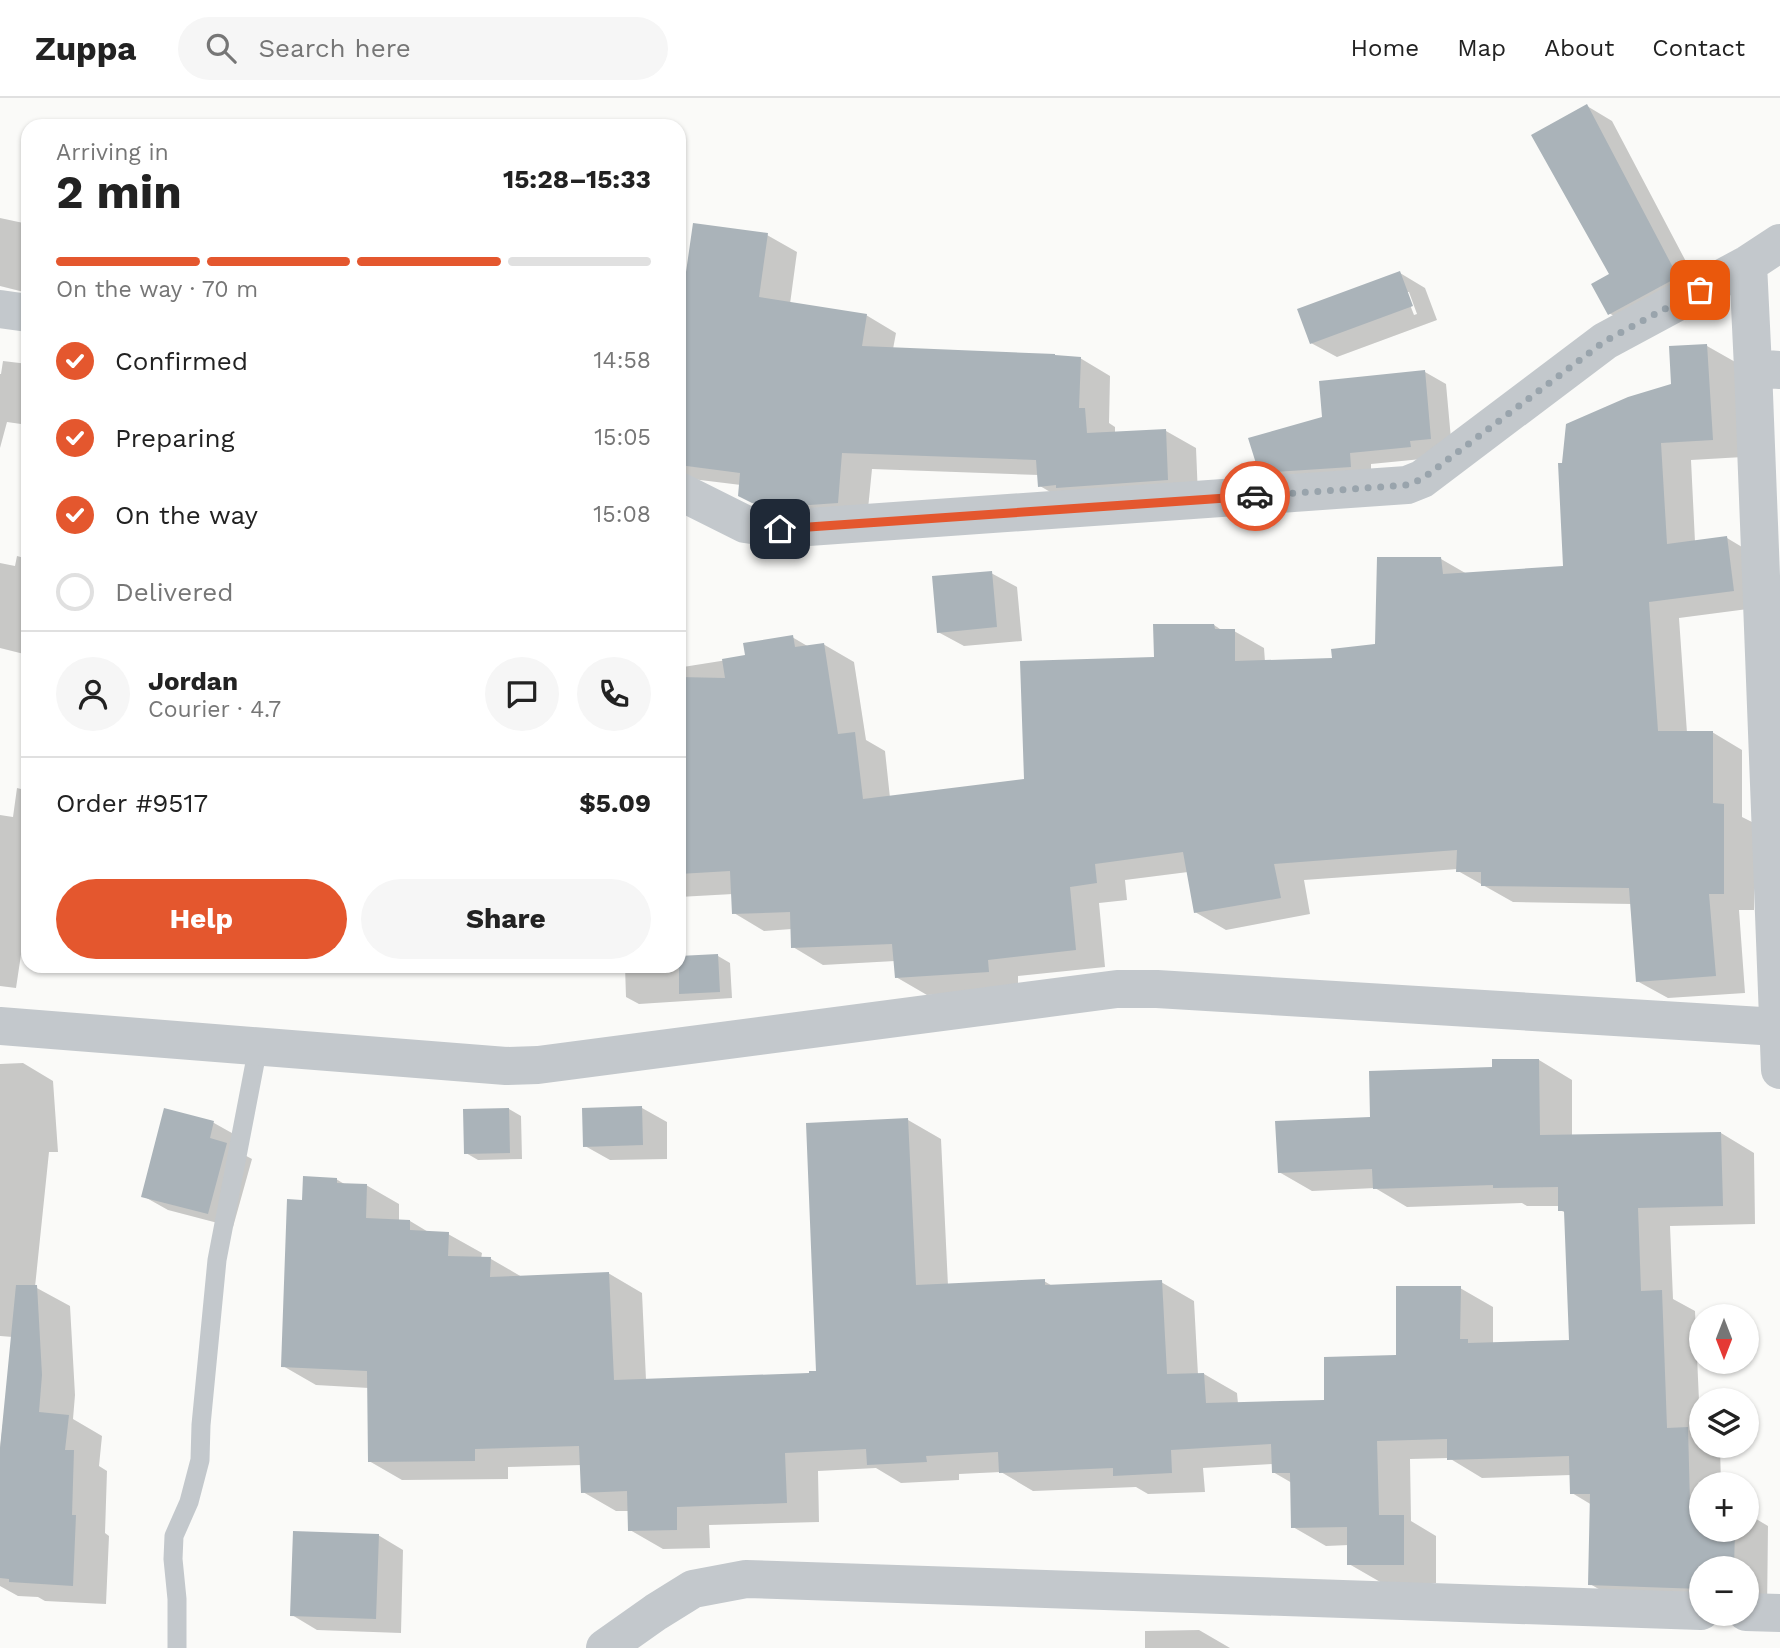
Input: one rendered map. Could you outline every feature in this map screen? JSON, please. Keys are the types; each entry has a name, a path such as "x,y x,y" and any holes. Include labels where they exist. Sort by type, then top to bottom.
{"street":[{"path":"686,494 745,524 780,529 1407,485 1422,479 1605,341 1748,264 1780,243"},
{"path":"1748,264 1767,369 1780,1070"},
{"path":"0,309 21,312"},
{"path":"0,1026 506,1066 538,1065 1117,989 1157,989 1778,1027"},
{"path":"605,1648 693,1589 746,1579 1689,1611"},
{"path":"1759,1612 1780,1613"}],"lane":[{"path":"177,1648 174,1536 189,1502 200,1460 201,1425 218,1260 258,1047"}],"building":[{"path":"1587,104 1678,277 1608,315 1591,284 1609,274 1531,135"},
{"path":"693,223 768,233 759,297 867,314 862,346 1081,357 1079,408 1085,408 1087,433 1166,429 1168,480 1038,487 1036,460 842,453 838,503 781,507 752,503 738,496 740,473 686,466 686,272"},
{"path":"1400,271 1413,306 1310,344 1297,309"},
{"path":"1707,344 1713,440 1661,443 1667,544 1727,536 1734,591 1649,602 1658,731 1713,731 1713,803 1724,804 1724,894 1709,894 1716,976 1636,982 1629,888 1481,886 1481,872 1456,872 1457,850 1274,864 1281,898 1194,913 1183,852 1095,864 1097,883 1070,887 1076,950 988,960 989,972 895,978 892,944 791,948 790,912 732,914 730,871 686,874 686,677 725,678 722,659 745,655 743,643 793,635 795,647 824,643 838,734 855,732 863,799 1024,779 1020,661 1154,657 1153,624 1214,624 1215,629 1235,629 1235,661 1332,658 1331,649 1375,644 1377,557 1441,557 1443,574 1563,566 1558,463 1562,463 1566,424 1628,397 1671,384 1669,346"},
{"path":"1425,370 1431,439 1410,441 1411,447 1350,453 1351,467 1259,473 1248,438 1322,417 1319,381"},
{"path":"992,571 997,627 937,633 932,576"},
{"path":"718,954 720,992 679,994 679,973 686,973 686,956"},
{"path":"1492,1059 1539,1059 1540,1135 1721,1132 1723,1206 1638,1208 1641,1291 1662,1290 1667,1428 1688,1427 1689,1542 1735,1542 1734,1556 1689,1556 1689,1589 1588,1585 1590,1494 1570,1494 1569,1456 1447,1460 1447,1439 1377,1441 1379,1515 1404,1515 1404,1565 1347,1565 1347,1527 1291,1528 1290,1473 1272,1473 1271,1444 1171,1450 1172,1473 1113,1476 1113,1468 999,1473 998,1452 926,1456 927,1462 867,1465 866,1449 785,1453 787,1503 677,1507 677,1530 628,1531 627,1491 581,1493 579,1446 475,1449 475,1461 368,1462 367,1371 281,1367 287,1199 302,1200 303,1176 337,1178 337,1183 367,1184 366,1218 410,1220 410,1230 449,1232 448,1256 491,1257 490,1277 609,1272 614,1380 816,1371 806,1123 908,1118 916,1285 1045,1279 1045,1285 1162,1280 1167,1374 1204,1373 1206,1403 1324,1400 1324,1357 1396,1355 1396,1286 1461,1286 1460,1339 1468,1339 1468,1343 1569,1340 1564,1211 1558,1211 1558,1187 1493,1188 1493,1185 1373,1189 1372,1169 1278,1173 1275,1121 1370,1117 1369,1071 1492,1067"},
{"path":"642,1106 643,1145 583,1147 582,1108"},
{"path":"164,1108 214,1121 210,1138 227,1143 208,1214 141,1197"},
{"path":"509,1108 510,1153 464,1154 463,1109"},
{"path":"16,1285 37,1285 42,1375 39,1412 69,1415 65,1450 74,1450 72,1515 76,1515 73,1586 9,1582 9,1579 0,1578 0,1448"},
{"path":"293,1531 379,1534 376,1619 290,1616"}],"way so far":[{"path":"1255,496 1407,485 1422,479 1605,341 1700,290"}],"route":[{"path":"780,529 1255,496"}]}
